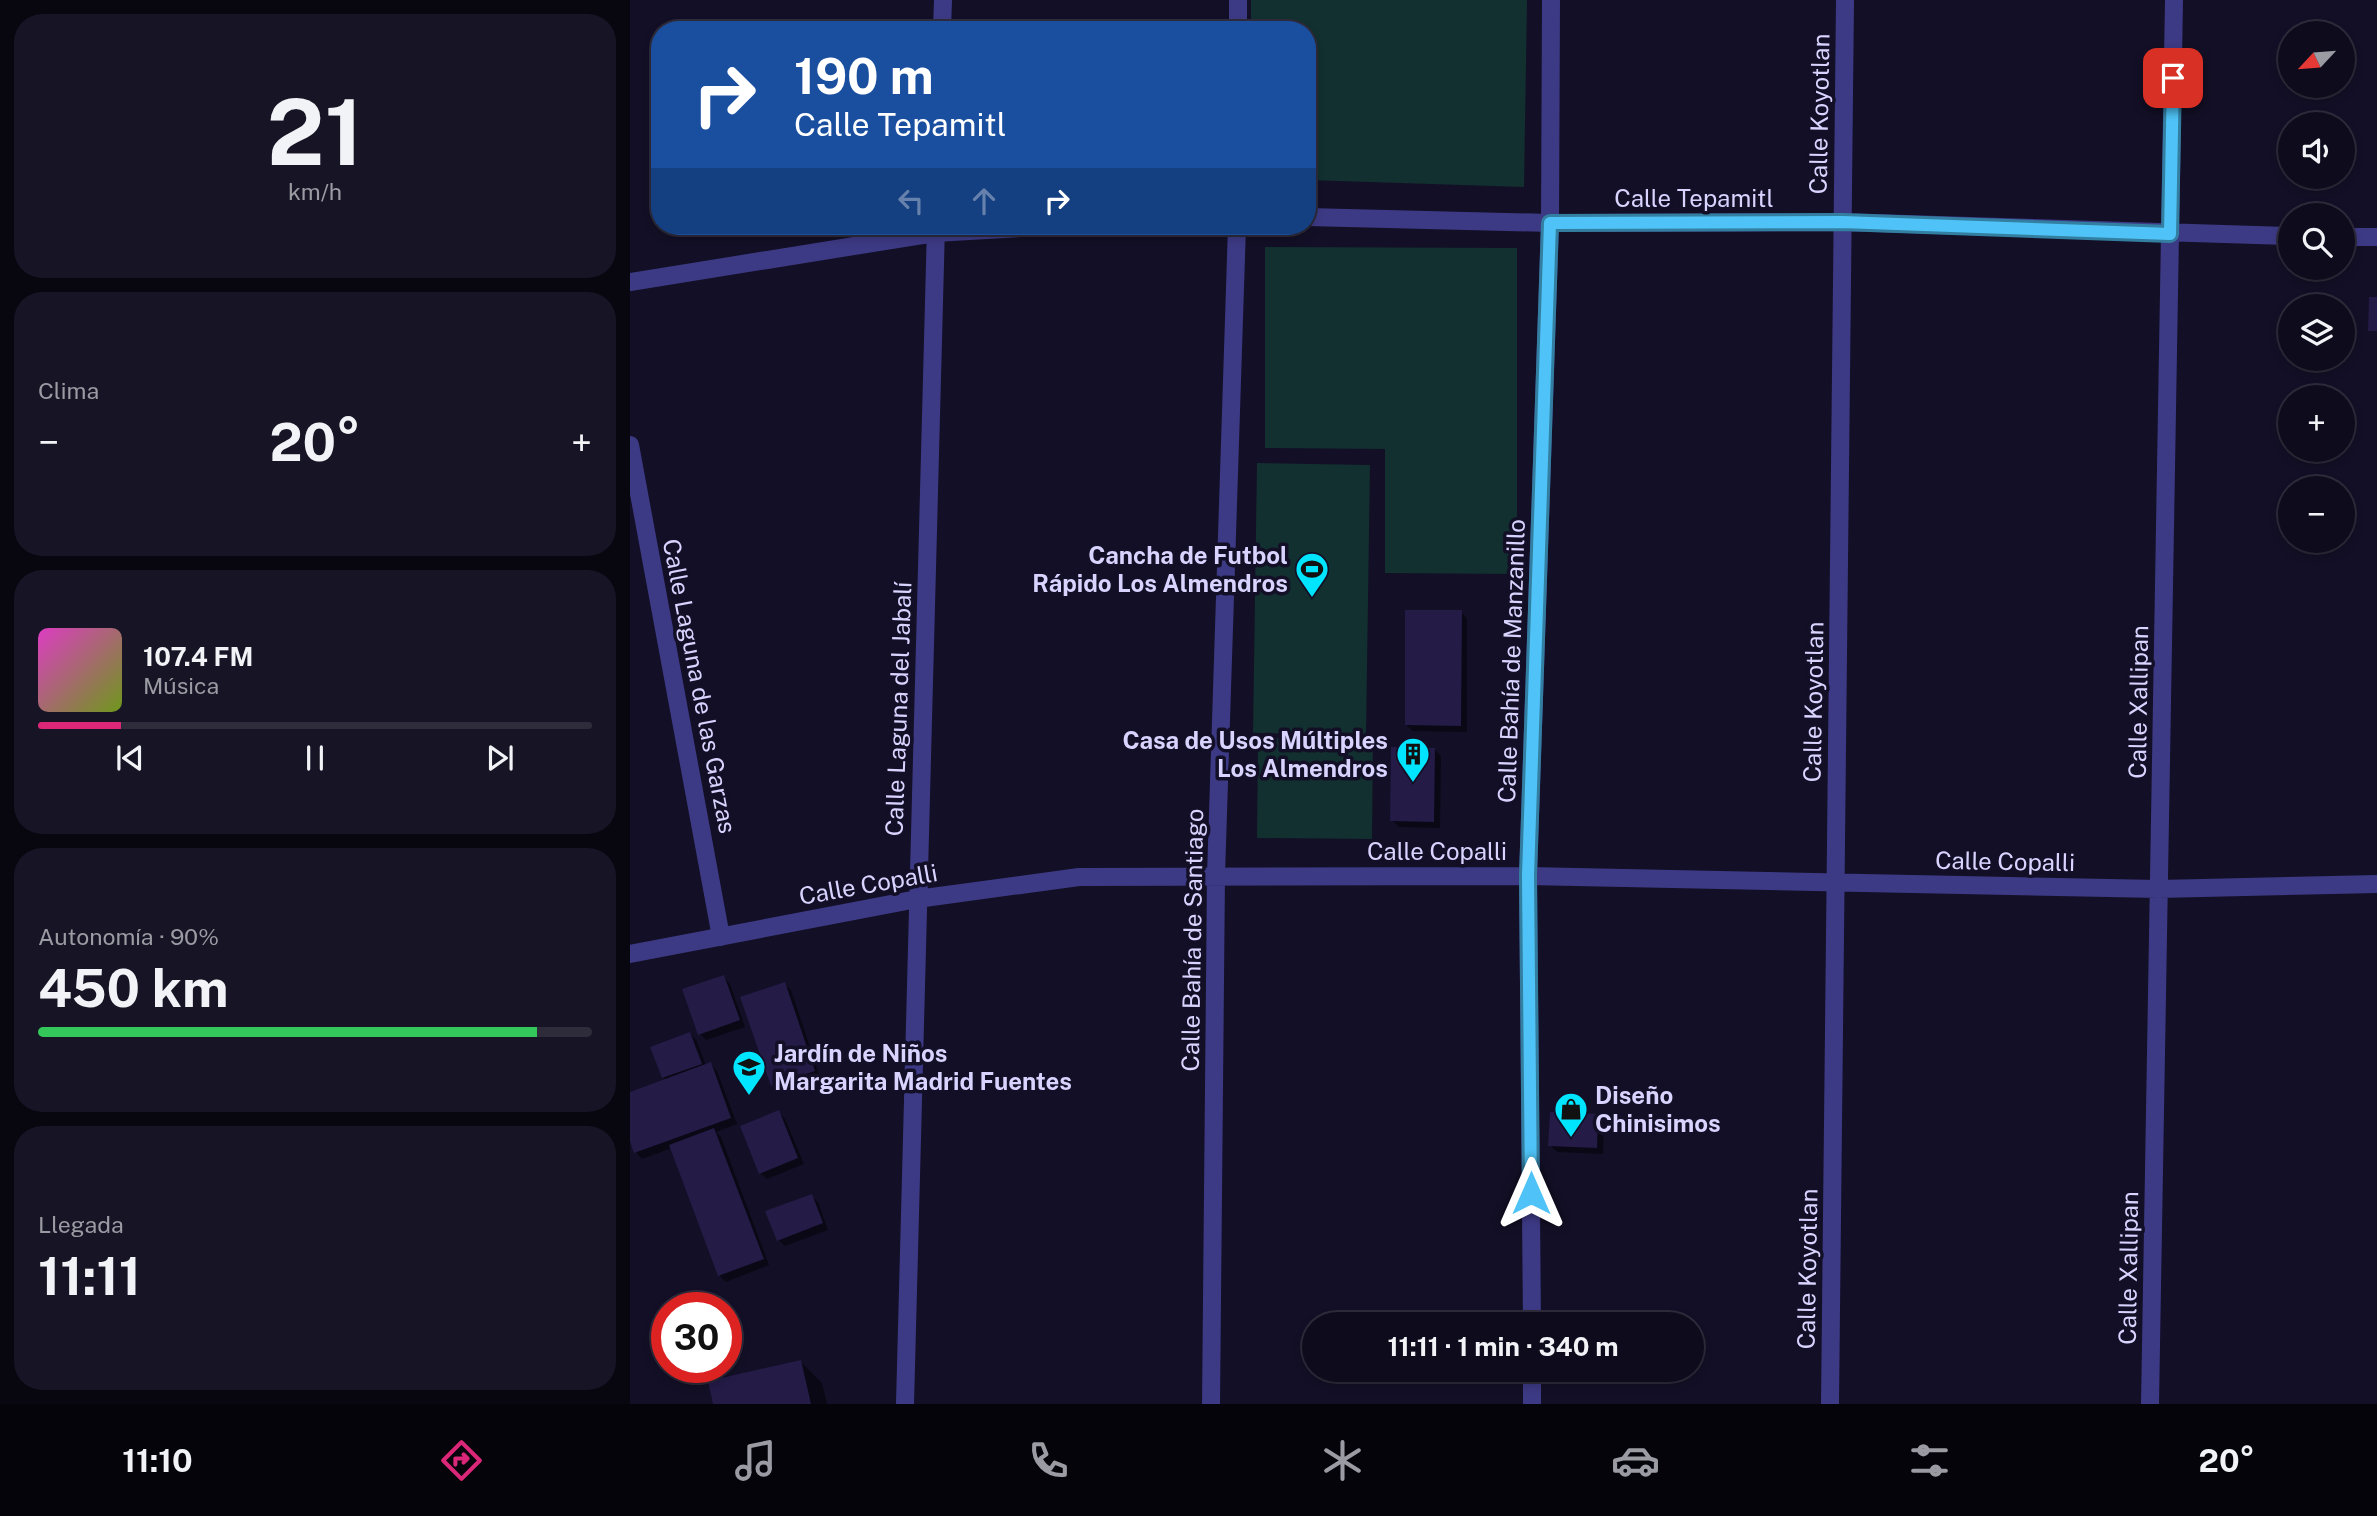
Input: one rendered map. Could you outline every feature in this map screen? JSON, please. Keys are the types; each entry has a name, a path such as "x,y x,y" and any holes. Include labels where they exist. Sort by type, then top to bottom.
{"street":[{"path":"942,21 943,0"},
{"path":"1238,0 1238,21"},
{"name":"Calle Bahía de Manzanillo","path":"1532,1312 1528,876 1550,223 1551,0"},
{"name":"Calle Koyotlan","path":"1830,1404 1845,0"},
{"name":"Calle Xallipan","path":"2150,1404 2174,0"},
{"name":"Calle Tepamitl","path":"1316,216 1550,223 1842,222 2278,236"},
{"path":"630,282 901,235"},
{"name":"Calle Laguna del Jabalí","path":"905,1404 936,235"},
{"name":"Calle Bahía de Santiago","path":"1212,1404 1216,875 1237,235"},
{"path":"2355,237 2377,237"},
{"name":"Calle Laguna de las Garzas","path":"630,445 721,937"},
{"name":"Calle Copalli","path":"630,954 917,899 1079,877 1528,876 2159,889 2377,884"},
{"path":"1532,1382 1532,1404"}],"green space":[{"path":"1251,0 1527,0 1524,187 1316,180 1316,21 1251,21"},
{"path":"1265,247 1517,248 1517,574 1385,573 1385,449 1265,448"},
{"name":"Cancha de Futbol Rápido Los Almendros","path":"1257,463 1370,465 1366,735 1253,733"},
{"path":"1258,738 1373,739 1372,839 1257,838"}],"building":[{"path":"2369,297 2377,297 2377,331 2368,331"},
{"path":"1405,610 1462,610 1461,726 1405,725"},
{"name":"Casa de Usos Múltiples Los Almendros","path":"1391,747 1435,748 1434,822 1390,821"},
{"path":"724,975 740,1020 698,1035 682,989"},
{"path":"785,982 815,1071 771,1086 740,997"},
{"path":"690,1032 702,1064 662,1078 650,1047"},
{"path":"711,1062 731,1118 634,1153 630,1141 630,1092"},
{"path":"779,1110 798,1158 759,1174 740,1126"},
{"path":"1550,1112 1598,1114 1597,1148 1548,1146"},
{"path":"714,1128 764,1259 718,1276 669,1145"},
{"path":"812,1194 823,1223 777,1241 765,1211"},
{"path":"801,1360 811,1404 713,1404 708,1383 742,1383 742,1373"}],"place":[{"name":"Cancha de Futbol Rápido Los Almendros","path":"1312,599"},
{"name":"Casa de Usos Múltiples Los Almendros","path":"1413,784"},
{"name":"Jardín de Niños Margarita Madrid Fuentes","path":"749,1097"},
{"name":"Diseño Chinisimos","path":"1571,1139"}],"route":[{"path":"1531,1193 1528,876 1550,223 1842,222 2170,234 2173,78"}]}
